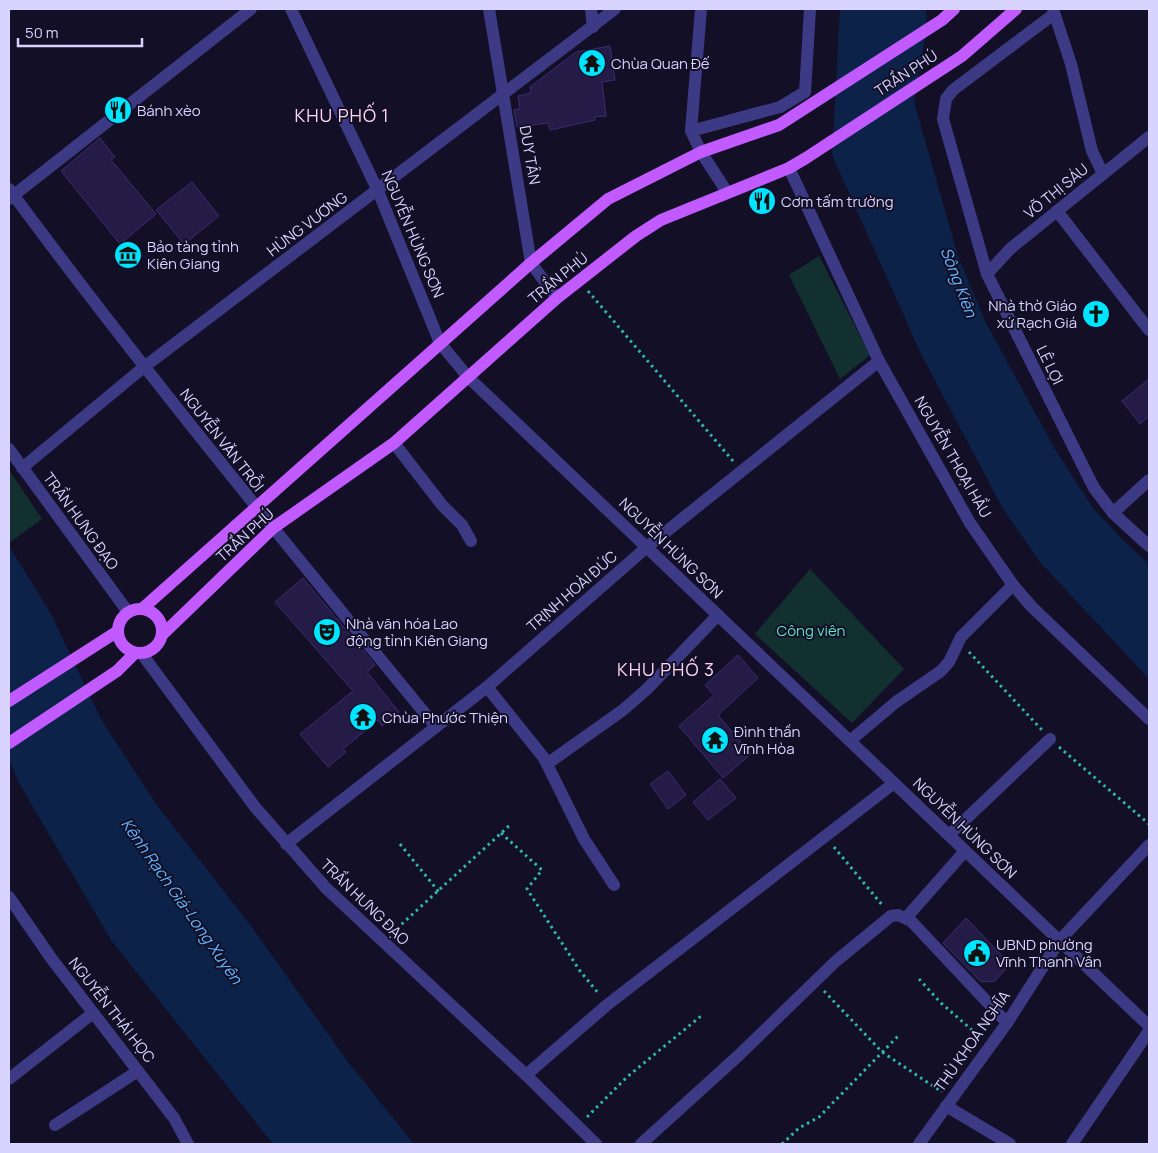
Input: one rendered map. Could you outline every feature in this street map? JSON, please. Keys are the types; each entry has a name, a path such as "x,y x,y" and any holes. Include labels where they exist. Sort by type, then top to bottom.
{"main road":[{"name":"TRẦN PHÚ","path":"142,609 254,507 440,343 531,263 608,199 701,152 779,125 942,20 954,9"},
{"name":"TRẦN PHÚ","path":"162,635 273,528 394,443 557,298 661,220 788,168 806,158 962,56 1016,9"},
{"path":"9,743 117,672 138,654 156,648 162,635 162,627 155,615 142,609 128,612 119,624 118,632 122,646 138,654"},
{"path":"9,701 118,632"}],"street":[{"path":"10,195 251,9"},
{"name":"NGUYỄN HÙNG SƠN","path":"291,9 378,191 440,343 468,377 1149,1026"},
{"name":"DUY TÂN","path":"489,9 531,263 557,298"},
{"path":"590,9 592,27"},
{"name":"HÙNG VƯƠNG","path":"22,468 144,367 615,9"},
{"path":"701,9 691,130 701,152 727,192"},
{"path":"691,130 780,107 805,92 810,9"},
{"path":"1054,11 1071,64 1092,151 1103,174"},
{"name":"LÊ LỢI","path":"1054,11 953,90 946,99 943,119 987,274 1074,452 1094,488 1113,513 1149,546"},
{"name":"VÕ THỊ SÁU","path":"987,274 1010,249 1149,137"},
{"name":"NGUYỄN THOẠI HẦU","path":"788,168 879,361 970,523 1013,585 1047,623 1149,719"},
{"name":"NGUYỄN VĂN TRỖI","path":"10,195 254,507 436,727"},
{"path":"1057,212 1149,330"},
{"name":"TRỊNH HOÀI ĐỨC","path":"286,844 487,687 647,547 879,361"},
{"path":"394,443 442,505 462,525 471,540"},
{"name":"TRẦN HƯNG ĐẠO","path":"9,449 128,612"},
{"path":"1113,513 1149,480"},
{"path":"851,740 896,702 942,671 949,662 961,637 1013,585"},
{"path":"547,764 623,710 647,689 718,615"},
{"name":"TRẦN HƯNG ĐẠO","path":"138,654 255,807 326,888 526,1075 596,1144"},
{"path":"487,687 547,764 584,839 614,885"},
{"path":"949,835 1050,739"},
{"path":"526,1075 607,1005 894,783"},
{"name":"THỦ KHOA NGHĨA","path":"919,1144 1007,1022 1060,940 1149,845"},
{"path":"906,918 965,851"},
{"name":"NGUYỄN THÁI HỌC","path":"9,897 51,958 174,1118 188,1144"},
{"path":"641,1144 738,1056 815,981 873,929 891,916 898,915 906,918 1007,1022"},
{"path":"9,1079 93,1013"},
{"path":"1072,1144 1149,1031"},
{"path":"54,1124 138,1071"},
{"path":"949,1102 1001,1142"}],"path":[{"path":"579,281 742,472"},
{"path":"382,942 511,824"},
{"path":"501,833 542,870 527,889 580,971 607,1005"},
{"path":"825,836 891,916"},
{"path":"400,844 438,892"},
{"path":"918,979 941,1003 990,1045"},
{"path":"815,981 882,1052 949,1102"},
{"path":"578,1126 627,1077 701,1016"},
{"path":"782,1144 799,1128 820,1117 900,1034"}],"green space":[{"path":"819,256 870,355 840,379 789,275"},
{"path":"9,470 42,519 9,543"},
{"name":"Công viên","path":"810,569 904,669 852,723 755,634"}],"water":[{"name":"Sông Kiên","path":"840,9 926,9 927,27 914,102 958,256 985,321 1056,451 1093,508 1149,564 1149,679 1040,562 1003,509 921,354 832,155"},
{"name":"Kênh Rạch Giá-Long Xuyên","path":"9,546 51,614 101,719 156,804 251,926 348,1062 414,1144 273,1144 111,940 19,783 9,760"}],"building":[{"name":"Chùa Quan Đế","path":"610,46 615,80 602,82 606,116 594,117 595,120 550,130 548,123 517,127 514,110 520,109 518,96 531,93 530,87 576,52"},
{"path":"100,138 115,157 111,160 156,214 120,244 61,171"},
{"path":"192,182 219,216 184,244 156,210"},
{"path":"1149,379 1149,416 1140,424 1122,401"},
{"path":"303,578 375,665 367,672 399,712 382,726 378,720 343,749 346,752 328,767 300,734 353,691 275,602"},
{"name":"Đình thần Vĩnh Hòa","path":"738,655 758,678 718,715 751,754 723,778 679,726 714,695 705,685"},
{"path":"668,771 686,795 668,809 650,784"},
{"path":"720,779 736,798 708,820 693,802"},
{"name":"UBND phường Vĩnh Thanh Vân","path":"966,918 1010,964 995,981 981,982 943,943"}],"place":[{"name":"Chùa Quan Đế","path":"592,63"},
{"name":"Bánh xèo","path":"118,110"},
{"name":"Cơm tấm trường","path":"762,201"},
{"name":"Bảo tàng tỉnh Kiên Giang","path":"128,255"},
{"name":"Nhà thờ Giáo xứ Rạch Giá","path":"1096,314"},
{"name":"Nhà văn hóa Lao động tỉnh Kiên Giang","path":"327,632"},
{"name":"Chùa Phước Thiện","path":"363,717"},
{"name":"Đình thần Vĩnh Hòa","path":"715,740"},
{"name":"UBND phường Vĩnh Thanh Vân","path":"977,953"}],"district":[{"name":"KHU PHỐ 1","path":"342,115"},
{"name":"KHU PHỐ 3","path":"666,669"}]}
